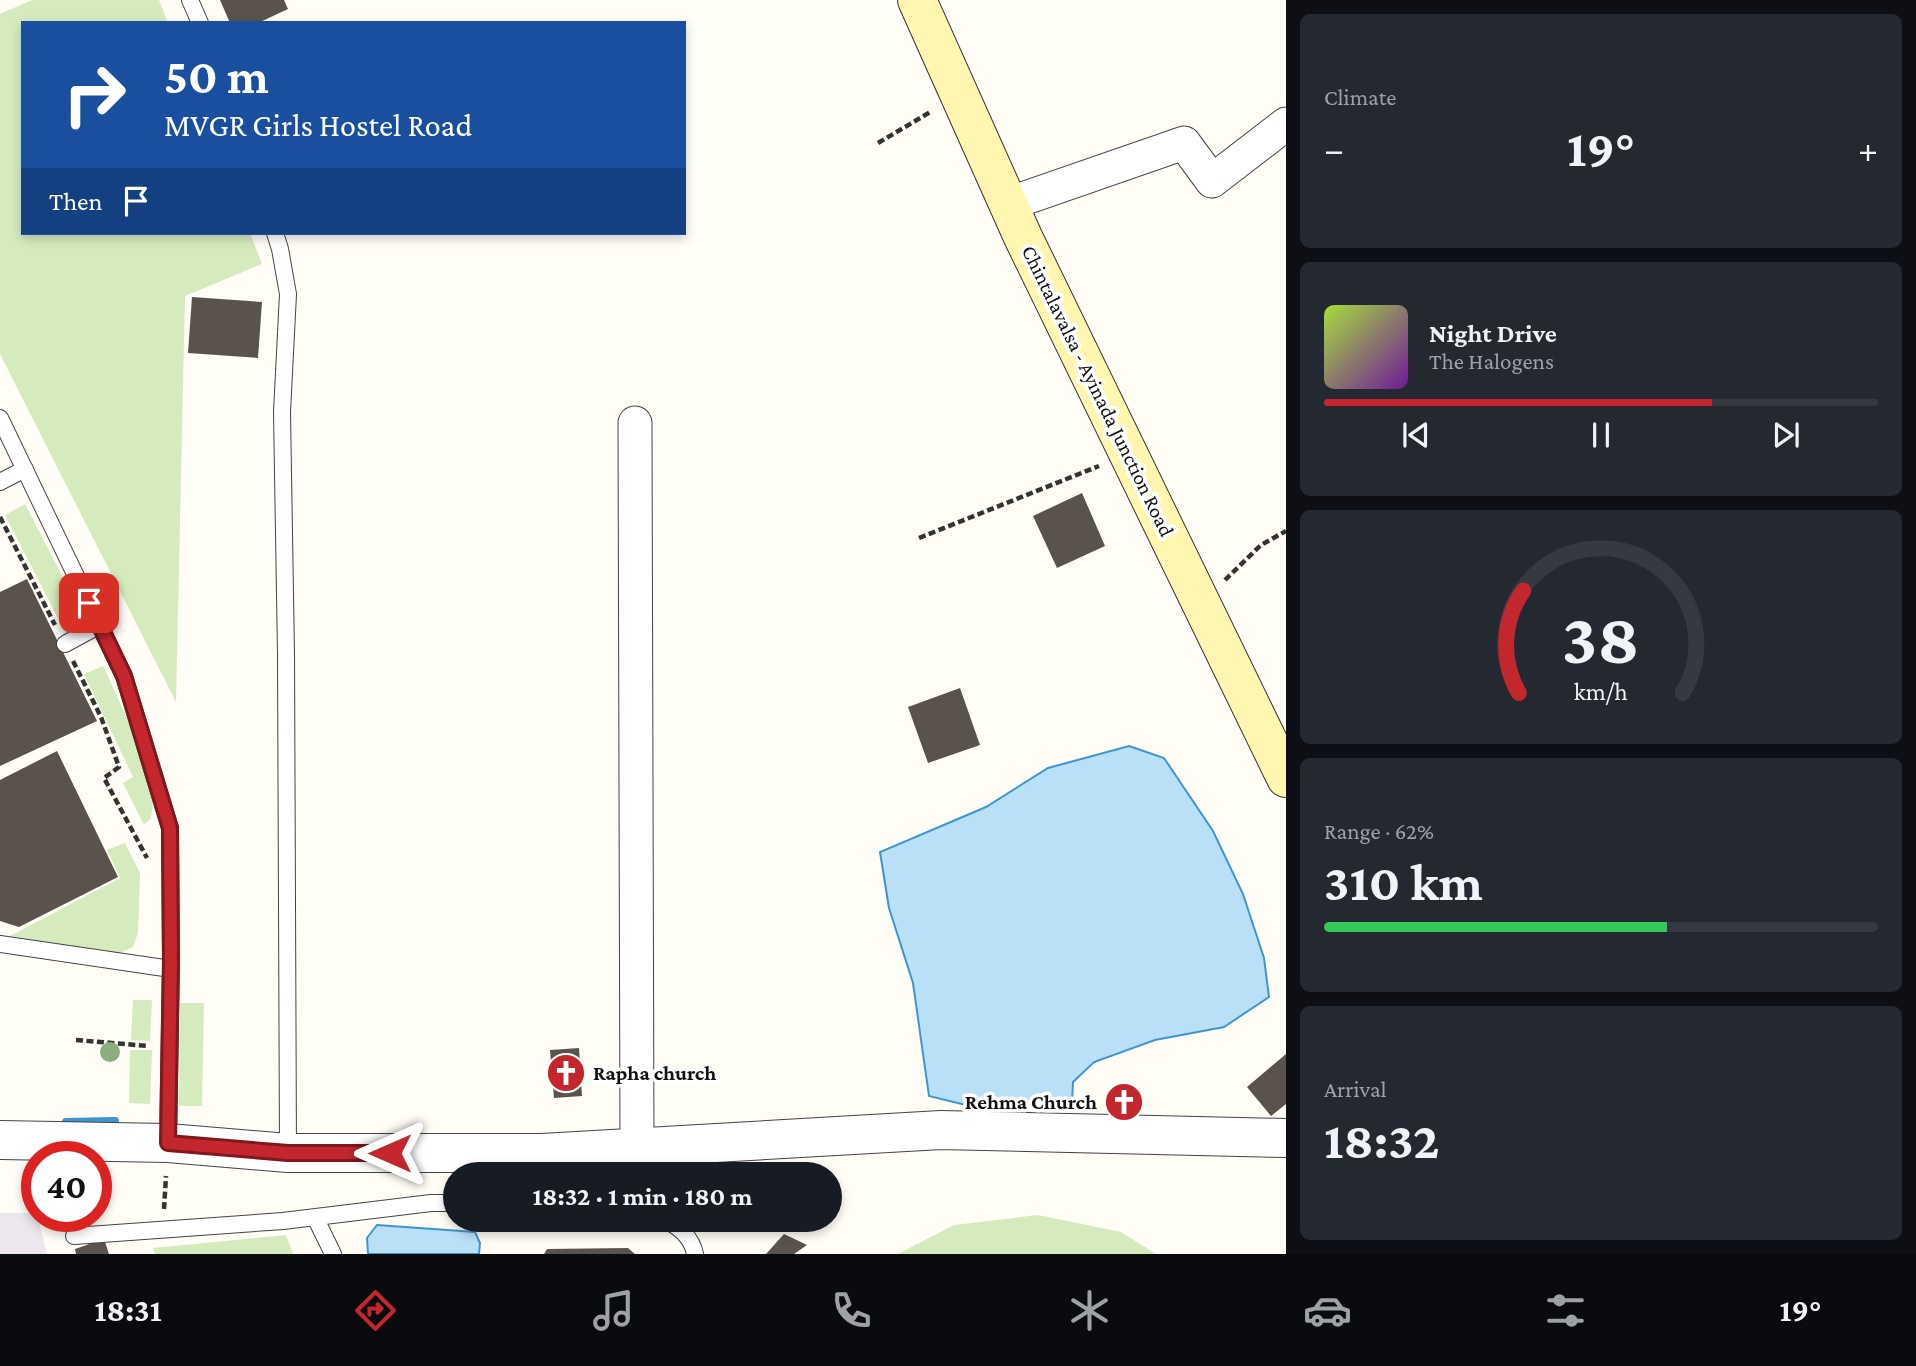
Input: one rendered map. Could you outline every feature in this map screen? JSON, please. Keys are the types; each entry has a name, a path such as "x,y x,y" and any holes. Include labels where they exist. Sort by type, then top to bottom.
{"main road":[{"name":"Chintalavalsa - Ayinada Junction Road","path":"917,0 1009,204 1286,778"}],"street":[{"path":"1009,204 1184,143 1212,181 1286,124"},
{"path":"635,423 637,1148"},
{"path":"0,1140 168,1143 288,1153 542,1153 941,1130 1286,1138"}],"lane":[{"path":"190,0 199,21"},
{"path":"276,235 288,293 282,412 288,1153"},
{"path":"0,418 124,676 170,828 168,1143"},
{"path":"0,482 25,469"},
{"path":"65,644 100,625"},
{"path":"0,944 171,969"},
{"path":"74,1236 315,1217 443,1203"},
{"path":"315,1217 333,1254"},
{"path":"681,1232 693,1243 695,1254"}],"path":[{"path":"878,142 960,95"},
{"path":"919,538 1129,454"},
{"path":"0,517 101,717 120,767 104,778 170,898"},
{"path":"1195,590 1229,579 1261,545 1286,531"},
{"path":"76,1040 170,1047"},
{"path":"163,1230 168,1143"}],"shaded area":[{"path":"0,1213 21,1213 21,1232 42,1232 47,1254 0,1254"}],"green space":[{"path":"32,0 159,0 167,21 21,21 21,235 251,235 262,264 185,296 176,702 0,354 0,14"},
{"path":"25,504 87,624 66,634 5,515"},
{"path":"103,666 135,735 154,794 151,818 144,825 123,783 133,777 84,674"},
{"path":"125,843 140,873 138,933 133,947 118,954 10,936 120,878 107,850"},
{"path":"133,1000 152,1000 150,1041 131,1040"},
{"path":"180,1003 204,1003 202,1106 179,1106"},
{"path":"130,1050 152,1050 150,1104 129,1103"},
{"path":"1038,1215 1121,1232 1156,1254 898,1254 954,1225"},
{"path":"286,1235 293,1254 155,1254 153,1248"}],"water":[{"path":"1129,746 1164,758 1213,831 1243,894 1264,958 1269,997 1224,1027 1155,1040 1094,1062 1073,1082 1072,1103 986,1110 929,1096 913,983 889,908 880,852 986,807 1048,768"},
{"path":"377,1225 443,1230 443,1232 475,1232 480,1243 479,1254 368,1254 367,1238"}],"building":[{"path":"220,0 284,0 288,9 262,21 229,21"},
{"path":"192,297 262,302 258,358 188,353"},
{"path":"1082,493 1105,546 1057,568 1033,516"},
{"path":"27,579 97,721 0,766 0,592"},
{"path":"960,688 980,745 928,763 908,707"},
{"path":"57,751 118,877 19,927 0,921 0,780"},
{"name":"Rapha church","path":"579,1048 582,1096 554,1098 550,1050"},
{"path":"1286,1054 1286,1104 1271,1116 1247,1087"},
{"name":"Rehma Church","path":"1112,1088 1140,1092 1137,1115 1109,1112"},
{"path":"784,1234 807,1245 794,1254 766,1254"},
{"path":"104,1239 109,1254 76,1254 75,1249"},
{"path":"628,1248 635,1254 544,1254 547,1249"}],"waterway":[{"path":"66,1122 115,1121"}],"place":[{"name":"Rapha church","path":"566,1073"},
{"name":"Rehma Church","path":"1124,1102"}],"route":[{"path":"89,603 124,676 170,828 168,1143 288,1153 390,1153"}]}
